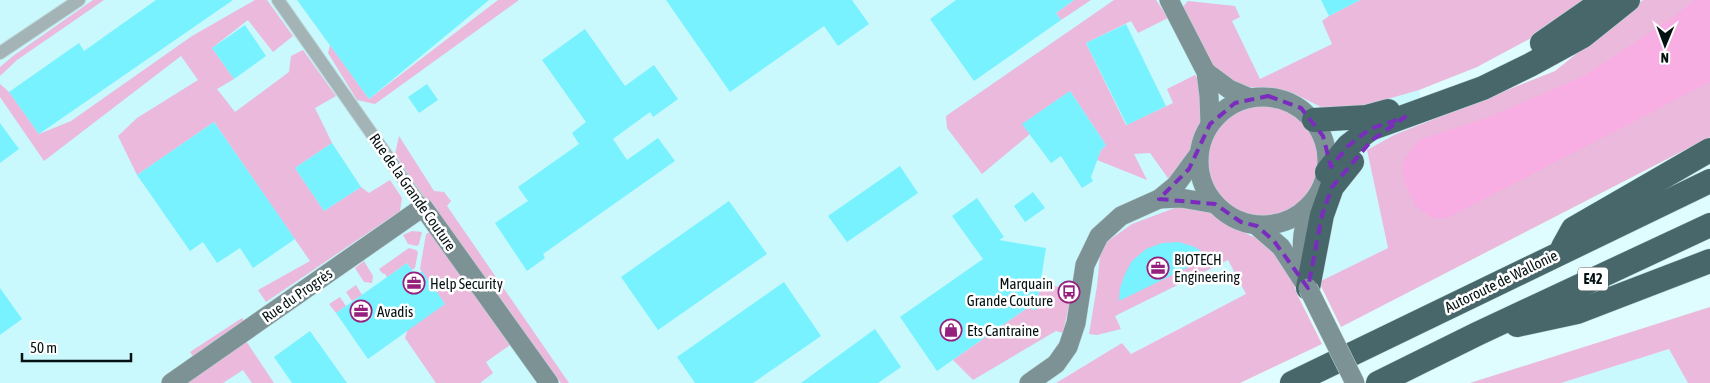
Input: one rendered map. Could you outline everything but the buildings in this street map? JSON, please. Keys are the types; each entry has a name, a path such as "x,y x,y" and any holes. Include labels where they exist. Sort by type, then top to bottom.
{"highway":[{"path":"1314,120 1366,117 1417,102 1476,80 1520,57 1604,0"},
{"path":"1327,172 1348,146 1370,129 1405,118 1483,88 1530,65 1583,36 1628,0"},
{"path":"1308,288 1322,215 1332,187 1372,140 1405,118"},
{"path":"1559,253 1573,229 1710,150"},
{"name":"Autoroute de Wallonie","path":"1292,383 1710,181"},
{"name":"E42","path":"1378,383 1477,334 1710,225"},
{"path":"1477,334 1577,312 1710,262"}],"main road":[{"path":"1169,0 1206,72 1210,124"},
{"path":"1206,72 1229,89 1250,98"},
{"path":"1257,226 1276,225 1295,218 1310,206 1321,190 1327,172 1328,154 1323,136 1314,120 1301,108 1285,100 1268,96 1250,98 1235,103 1221,112 1210,124 1202,139 1198,156 1199,173 1205,190 1215,204 1234,218 1257,226 1281,247 1308,288 1355,383"},
{"path":"1029,383 1056,364 1068,347 1076,323 1085,265 1099,236 1121,216 1159,199 1176,185 1198,156"},
{"path":"1159,199 1181,198 1215,204"},
{"path":"1308,288 1301,239 1310,206"},
{"name":"Rue du Progrès","path":"171,383 423,207"},
{"name":"Rue de la Grande Couture","path":"423,207 549,383"}],"street":[{"path":"0,53 79,0"},
{"name":"Rue de la Grande Couture","path":"278,0 423,207"}],"highlighted area":[{"path":"1268,96 1301,108 1323,136 1331,167 1348,146 1370,129 1405,117 1372,140 1332,187 1322,215 1308,288 1274,241 1257,226 1241,222 1215,204 1159,199 1189,169 1210,124 1235,103"}],"shaded area":[{"path":"0,0 1587,0 1477,67 1419,90 1425,123 1394,135 1367,150 1388,248 1297,294 1291,278 1178,329 1131,354 1122,343 1056,383 0,383"},
{"path":"93,0 104,0 17,60 0,76 0,67 13,56"},
{"path":"255,0 267,0 293,36 273,52 248,20 212,48 234,79 217,89 235,112 289,72 291,56 303,50 336,96 315,108 332,143 295,168 324,211 361,187 369,193 390,180 402,198 400,211 266,302 258,290 310,261 214,122 137,175 118,136 137,118 198,80 181,56 44,161 0,97 0,84 9,92 39,134 71,121 192,36"},
{"path":"498,0 519,0 375,104 357,100 328,53 330,45 369,99"},
{"path":"1074,0 1091,0 1061,20 1056,13"},
{"path":"1114,0 1156,0 1168,18 1138,33 1131,21 1086,43 1126,125 1173,103 1167,89 1195,75 1209,96 1210,124 1170,181 1150,153 1134,154 1147,180 1097,160 1101,150 1106,145 1070,91 1023,124 1030,134 982,174 947,128 946,116"},
{"path":"1360,0 1587,0 1535,36 1477,67 1419,90 1349,110 1323,108 1293,93 1249,87 1229,79 1212,64 1182,8 1188,1 1235,6 1240,17 1232,21 1260,79 1332,44 1322,21"},
{"path":"1643,0 1710,0 1710,137 1341,327 1319,282 1388,248 1367,150 1394,135 1555,71"},
{"path":"1694,0 1710,0 1710,82 1447,218 1433,218 1416,207 1405,183 1402,168 1405,159 1419,140 1487,118 1582,77 1674,17"},
{"path":"1263,106 1274,107 1284,111 1302,122 1313,140 1317,150 1317,172 1313,182 1302,200 1284,211 1274,215 1263,216 1252,215 1242,211 1224,200 1213,182 1209,172 1208,161 1209,150 1213,140 1224,122 1242,111 1252,107"},
{"path":"399,136 434,191 444,192 451,201 447,206 569,383 561,383 434,212 395,154"},
{"path":"1192,204 1221,217 1249,235 1281,247 1297,294 1322,344 1240,383 1056,383 1122,343 1131,354 1246,294 1228,260 1115,316 1121,329 1097,335 1089,334 1101,246 1132,224 1177,207"},
{"path":"412,231 422,232 417,246 408,244 403,235"},
{"path":"430,232 510,345 486,362 493,373 480,383 436,383 405,338 408,329 445,304 420,269 426,234"},
{"path":"409,248 418,252 415,268 412,270 407,263 387,277 382,273 379,269"},
{"path":"364,261 373,276 372,283 364,282 355,268"},
{"path":"1040,283 1072,290 1063,333 1056,331 973,380 953,360 1027,308 1036,310"},
{"path":"356,285 362,295 352,301 346,292"},
{"path":"340,297 346,306 336,313 329,304"},
{"path":"1710,307 1710,383 1688,383 1669,349 1561,383 1470,383"},
{"path":"242,318 245,322 194,358 190,352"},
{"path":"246,341 274,383 252,383 243,370 223,383 185,383"},
{"path":"1669,349 1688,383 1561,383"}],"place":[{"name":"BIOTECH Engineering","path":"1158,268"},
{"name":"Help Security","path":"414,283"},
{"name":"Marquain Grande Couture","path":"1069,292"},
{"name":"Avadis","path":"361,311"},
{"name":"Ets Cantraine","path":"951,330"}]}
